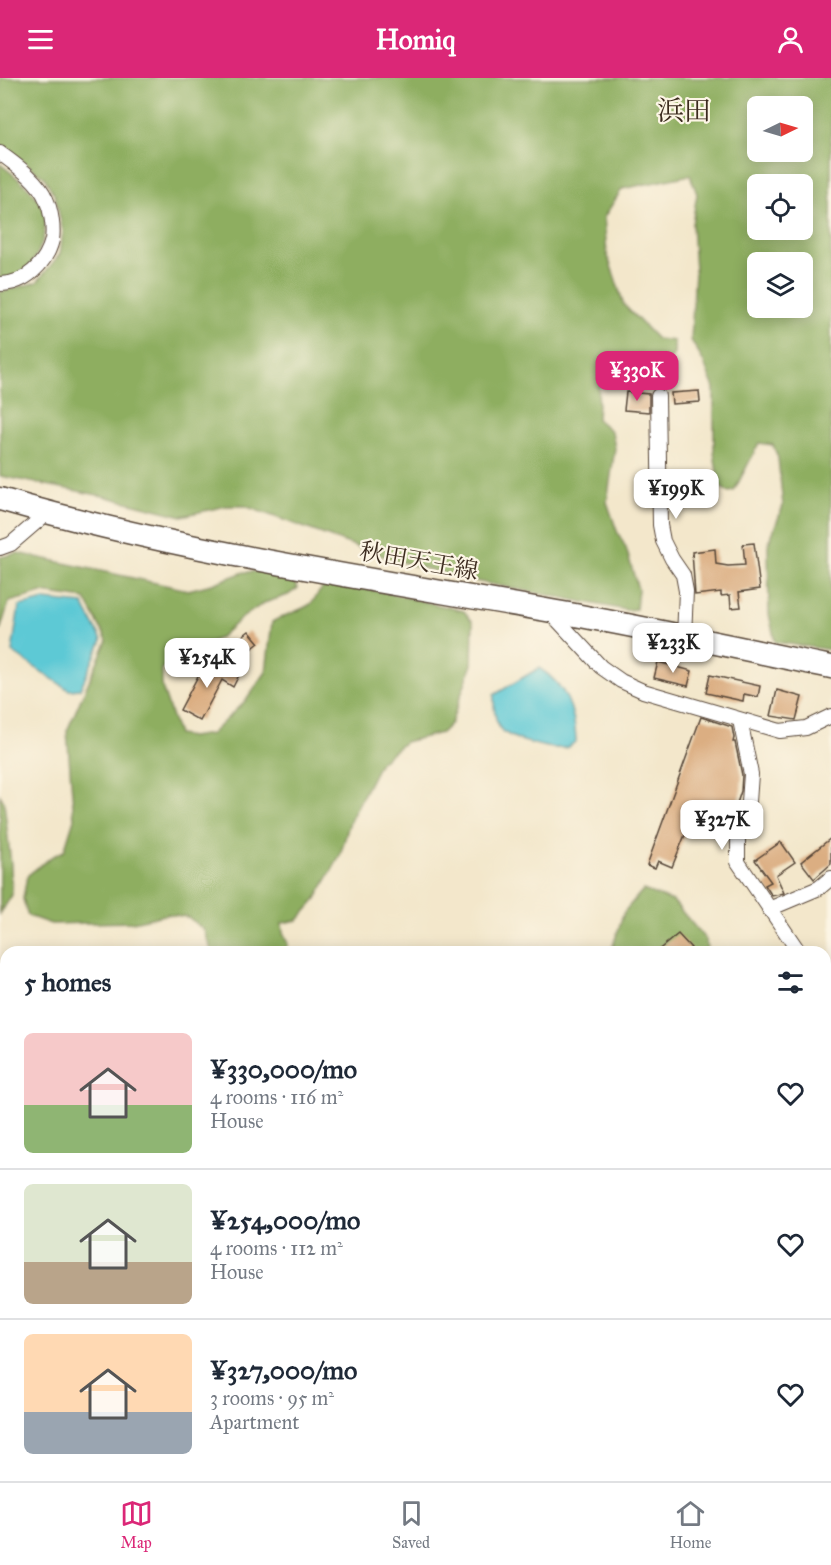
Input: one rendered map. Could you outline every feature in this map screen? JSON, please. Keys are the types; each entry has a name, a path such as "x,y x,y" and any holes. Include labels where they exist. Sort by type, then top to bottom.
{"main road":[{"name":"秋田天王線","path":"0,499 46,513 178,543 416,589 548,610 831,667"}],"street":[{"path":"0,153 33,181 45,197 51,218 52,239 44,258 31,274 12,284 0,284"},
{"path":"658,396 660,525 663,541 683,575 686,591 684,638"},
{"path":"0,548 11,544 46,513"},
{"path":"548,610 601,667 621,681 643,691 780,731 806,728 831,716"},
{"path":"740,720 751,774 749,802 738,837 738,862 795,946"},
{"path":"769,909 819,888 831,878"}],"green space":[{"path":"0,78 831,78 831,650 775,642 769,614 768,545 783,506 778,458 773,445 759,443 734,491 728,492 719,486 714,452 714,388 691,340 695,271 692,224 697,194 690,175 622,189 604,217 607,254 624,305 657,339 674,341 674,354 664,368 623,370 599,387 597,419 612,432 615,448 607,502 617,531 626,548 638,589 636,609 626,610 464,579 391,559 245,506 226,506 182,516 103,496 0,476 0,292 37,282 60,254 63,231 55,196 44,177 0,144"},
{"path":"0,164 26,186 37,199 44,213 45,223 44,235 36,257 29,267 11,279 0,279"},
{"path":"18,553 188,590 244,572 268,571 291,576 298,588 288,595 264,603 239,620 219,638 185,653 162,668 162,687 178,735 191,737 211,734 247,699 266,672 272,622 309,605 328,583 384,592 464,611 473,622 472,664 451,723 441,733 405,742 380,762 350,821 340,856 314,902 298,920 282,923 287,946 210,946 204,930 188,917 168,914 133,922 51,924 28,916 23,899 27,876 51,857 64,851 74,819 67,731 107,640 85,599 42,593 9,602 0,631 0,557"},
{"path":"0,795 4,802 12,895 0,914"},
{"path":"643,890 673,901 706,940 706,946 613,946 624,912"}],"water":[{"path":"45,600 83,604 102,640 80,689 69,690 12,652 19,606"},
{"path":"539,668 556,682 571,709 576,741 568,747 553,748 520,740 503,732 497,723 494,695"}],"building":[{"path":"699,391 700,402 672,404 671,393"},
{"path":"626,392 649,394 649,412 624,410"},
{"path":"754,543 760,589 739,592 741,607 731,608 730,595 721,596 721,592 695,595 692,552 715,549 716,564 745,565 743,544"},
{"path":"249,631 259,643 250,650 240,638"},
{"path":"206,661 227,672 230,665 241,671 233,687 222,680 200,721 180,710"},
{"path":"658,662 692,671 688,686 654,678"},
{"path":"710,675 760,686 758,697 744,694 743,701 706,693"},
{"path":"777,690 802,697 796,720 771,716"},
{"path":"701,717 732,727 733,742 735,742 742,775 741,791 728,832 691,820 672,867 658,861 655,868 647,865"},
{"path":"831,838 831,864 814,879 801,862"},
{"path":"781,842 795,862 776,875 784,893 772,896 765,885 771,882 755,860"},
{"path":"678,934 689,946 663,946"}],"district":[{"name":"浜田","path":"684,110"}]}
